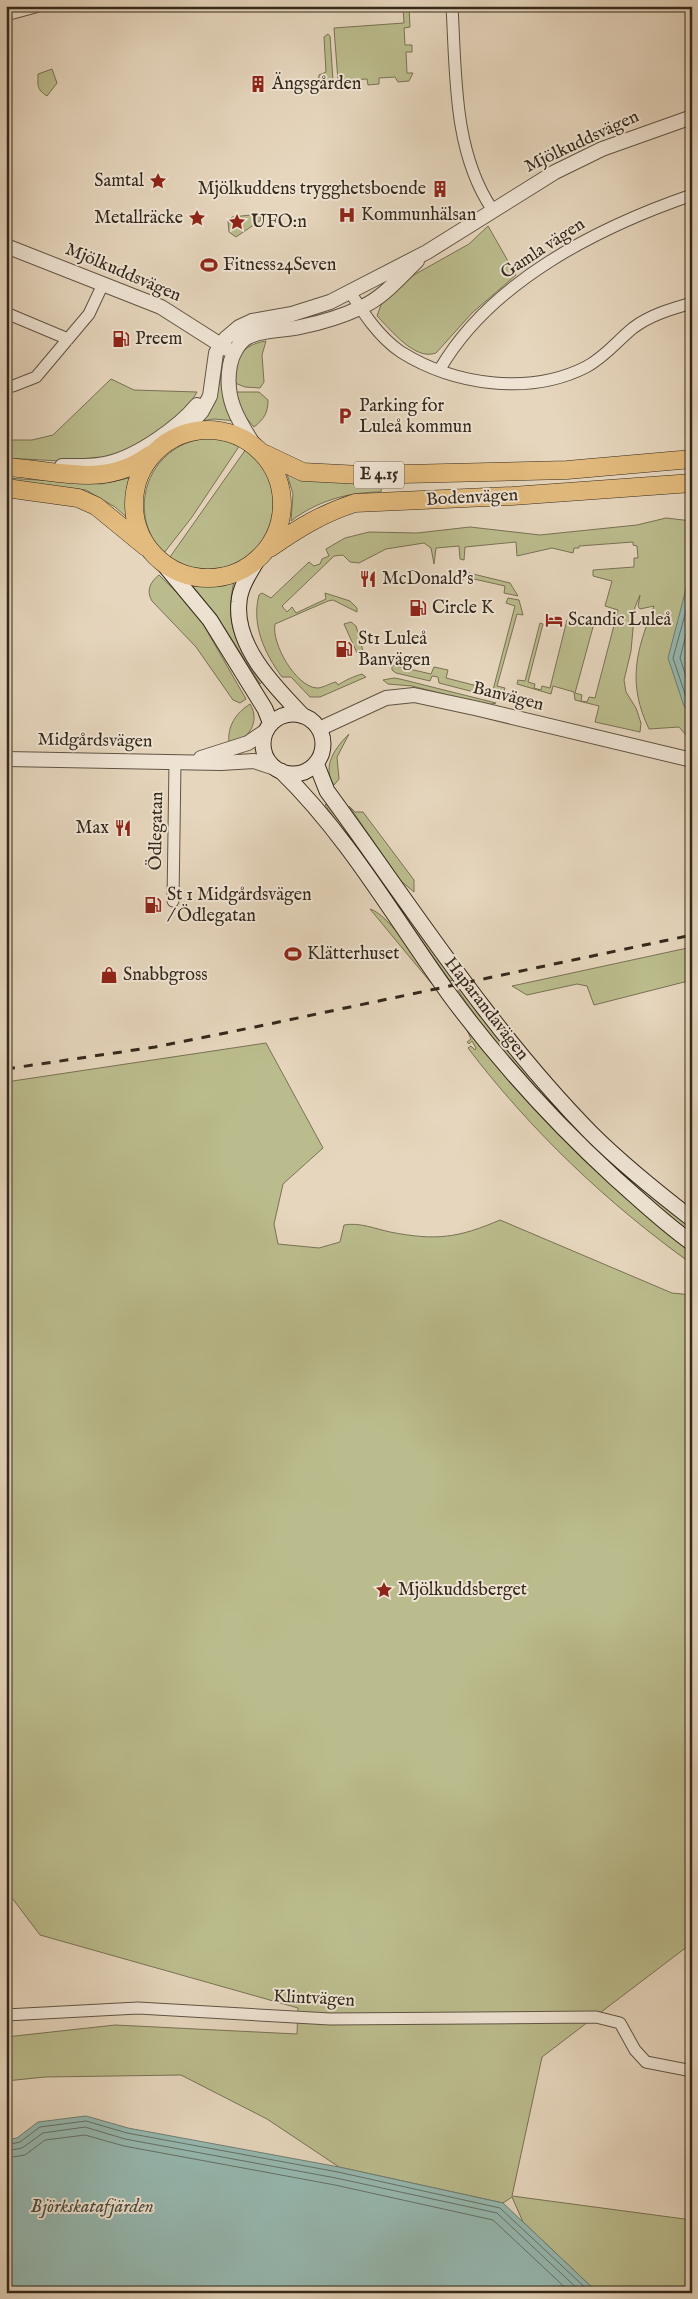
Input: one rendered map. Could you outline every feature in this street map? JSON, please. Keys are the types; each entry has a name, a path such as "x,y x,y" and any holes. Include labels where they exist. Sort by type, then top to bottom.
{"main road":[{"path":"11,467 103,476 133,466 163,445 194,432 214,430 236,435 258,449 277,476 282,505 276,533 241,593 238,614 246,643 256,660 303,716 312,721 319,729 323,744 316,763 300,773 278,770 265,753 264,742 269,727 265,709 210,620 142,537 136,519 135,493 147,463 163,445"},
{"name":"Bodenvägen","path":"258,449 289,467 303,472 362,475 567,470 692,459"},
{"name":"Bodenvägen","path":"262,555 307,522 334,509 355,503 512,496 692,483"},
{"path":"6,488 78,498 96,506 156,556 183,573 207,578 234,573 262,555"},
{"path":"269,727 286,715 303,716"},
{"name":"Haparandavägen","path":"316,763 327,791 456,972 513,1045 592,1133 648,1184 692,1219"},
{"name":"Haparandavägen","path":"278,770 326,819 450,995 484,1040 533,1097 583,1149 692,1243"}],"street":[{"path":"6,15 39,6"},
{"path":"452,6 461,132 473,174 492,209"},
{"name":"Mjölkuddsvägen","path":"163,445 188,428 202,411 210,396 216,353 232,332 246,323 307,311 330,302 427,252 492,209 555,172 651,130 692,117"},
{"name":"Gamla vägen","path":"440,369 466,332 520,282 566,252 617,223 692,195"},
{"name":"Mjölkuddsvägen","path":"6,246 168,310 234,354"},
{"name":"Mjölkuddsvägen","path":"258,449 235,415 228,397 227,378 234,354 243,341 255,334 300,327 360,308 377,298 427,252"},
{"path":"6,386 13,386 36,377 89,314 103,284"},
{"path":"350,292 372,325 400,351 440,369 474,381 502,384 524,383 558,377 596,361 642,322 692,303"},
{"path":"6,312 68,339"},
{"path":"11,467 94,465 110,463 127,457 146,446 190,412 212,375"},
{"name":"Banvägen","path":"319,729 386,698 414,695 479,708 692,760"},
{"name":"Midgårdsvägen","path":"179,762 227,751 248,743 269,727"},
{"name":"Midgårdsvägen","path":"6,759 221,764 254,761 278,770"},
{"name":"Ödlegatan","path":"173,901 179,762"},
{"name":"Klintvägen","path":"6,2015 138,2008 330,2020 550,2016 596,2017 620,2023 635,2050 646,2062 692,2071"}],"green space":[{"path":"409,6 410,27 404,28 405,45 412,45 412,52 406,52 407,73 413,73 409,81 398,82 395,77 379,78 379,84 368,85 367,79 351,80 351,87 340,85 338,81 334,28 404,23 403,7"},
{"path":"328,34 330,36 333,81 329,88 318,87 319,75 326,72 324,37"},
{"path":"52,69 57,83 47,96 39,89 38,74"},
{"path":"260,214 261,220 236,237 229,232 228,221 232,217"},
{"path":"488,226 516,275 472,313 436,353 420,353 404,343 377,316 381,305 412,276 469,244"},
{"path":"266,341 262,355 264,382 260,388 245,387 235,383 236,366 241,354 245,349"},
{"path":"223,369 236,421 214,419 201,421 217,391"},
{"path":"111,379 134,390 197,392 185,412 133,449 101,461 78,462 6,458 6,440 32,440 53,435"},
{"path":"236,392 259,392 268,400 265,415 254,427 243,414"},
{"path":"217,437 235,441 240,445 192,517 164,553 154,540 147,526 144,511 149,481 156,468 180,446 189,442"},
{"path":"246,449 258,457 270,481 273,505 268,528 257,547 241,561 220,569 197,569 172,559 170,557"},
{"path":"287,474 382,484 381,492 369,492 333,499 311,508 291,521 293,494"},
{"path":"134,477 130,492 131,521 115,507 86,490 6,481 6,478 101,484"},
{"path":"666,518 692,521 692,742 679,727 649,729 642,712 636,682 636,667 654,606 640,609 638,606 640,595 635,607 631,651 624,680 626,692 636,708 641,723 640,732 595,722 599,706 575,700 574,692 553,686 551,694 517,684 518,680 525,681 540,623 543,624 528,682 535,684 534,688 541,690 542,686 550,688 567,620 593,627 575,693 582,695 581,701 587,702 589,697 595,698 618,610 605,606 612,581 593,576 593,570 634,567 634,558 638,558 637,546 633,545 633,542 579,546 579,548 574,548 573,553 552,548 517,556 516,542 465,547 464,560 460,559 459,546 436,548 434,564 431,548 424,543 386,549 359,563 350,562 343,555 334,556 282,606 287,612 292,607 296,613 326,599 325,593 350,601 357,608 357,612 333,600 275,624 277,642 287,663 293,672 309,686 319,688 336,682 338,685 362,674 366,677 320,697 310,697 291,677 282,677 270,659 261,639 257,617 259,595 262,593 271,598 309,562 314,566 320,564 322,559 329,556 326,549 345,538 369,532 417,533 470,527 540,535 637,525"},
{"path":"465,572 510,583 518,596 504,593 505,586 465,577 461,582 459,575"},
{"path":"159,575 186,601 199,617 246,699 240,703 233,700 196,647 152,601 149,590 153,581"},
{"path":"234,581 231,611 235,635 262,682 260,684 217,616 190,583 203,585"},
{"path":"508,598 519,600 523,615 517,614 497,686 505,688 501,699 439,683 438,677 432,676 430,681 396,673 392,670 392,665 431,674 434,667 448,670 446,678 493,690 515,606 506,603"},
{"path":"351,622 356,626 363,651 357,653 344,624"},
{"path":"394,678 496,703 487,705 412,686 388,684 383,680"},
{"path":"250,704 254,717 251,730 242,739 229,744 231,726 237,716"},
{"path":"349,734 337,757 339,779 334,785 329,771 332,757 339,745"},
{"path":"326,804 333,811 456,979 450,981"},
{"path":"349,806 355,812 363,812 414,880 414,892 401,881"},
{"path":"370,909 378,913 395,930 435,984 432,984"},
{"path":"692,947 692,980 594,1005 587,986 577,984 527,995 512,986"},
{"path":"462,988 487,1024 515,1059 639,1186 692,1228 692,1234 595,1150 536,1090 482,1024 457,989"},
{"path":"467,1030 519,1091 573,1148 630,1201 692,1252 692,1264 630,1216 544,1137 517,1108 468,1048 471,1046 475,1050 476,1048 472,1041 469,1044 467,1042 471,1039"},
{"path":"266,1043 323,1148 283,1184 274,1224 278,1244 319,1248 340,1242 344,1225 350,1224 406,1235 434,1237 472,1231 500,1220 672,1293 692,1295 692,1943 542,2057 512,2196 692,2220 692,2293 598,2293 523,2222 512,2197 503,2203 339,2167 267,2119 181,2075 45,2077 6,2081 6,2037 115,2025 297,2034 298,2008 40,1935 6,1890 6,1082"}],"water":[{"path":"692,580 692,715 684,706 668,658 686,589"},
{"name":"Björkskatafjärden","path":"86,2116 128,2128 339,2167 503,2203 598,2293 6,2293 6,2140 17,2138 38,2122"}],"railway":[{"path":"6,1069 155,1047 692,935"}],"place":[{"name":"Ängsgården","path":"258,84"},
{"name":"Samtal","path":"158,181"},
{"name":"Mjölkuddens trygghetsboende","path":"440,189"},
{"name":"Kommunhälsan","path":"347,215"},
{"name":"Metallräcke","path":"197,218"},
{"name":"UFO:n","path":"237,222"},
{"name":"Fitness24Seven","path":"209,265"},
{"name":"Preem","path":"121,339"},
{"name":"Parking for Luleå kommun","path":"345,416"},
{"name":"McDonald's","path":"368,579"},
{"name":"Circle K","path":"418,608"},
{"name":"Scandic Luleå","path":"554,620"},
{"name":"St1 Luleå Banvägen","path":"344,649"},
{"name":"Max","path":"123,828"},
{"name":"St 1 Midgårdsvägen / Ödlegatan","path":"153,905"},
{"name":"Klätterhuset","path":"293,954"},
{"name":"Snabbgross","path":"109,975"},
{"name":"Mjölkuddsberget","path":"384,1590"}]}
